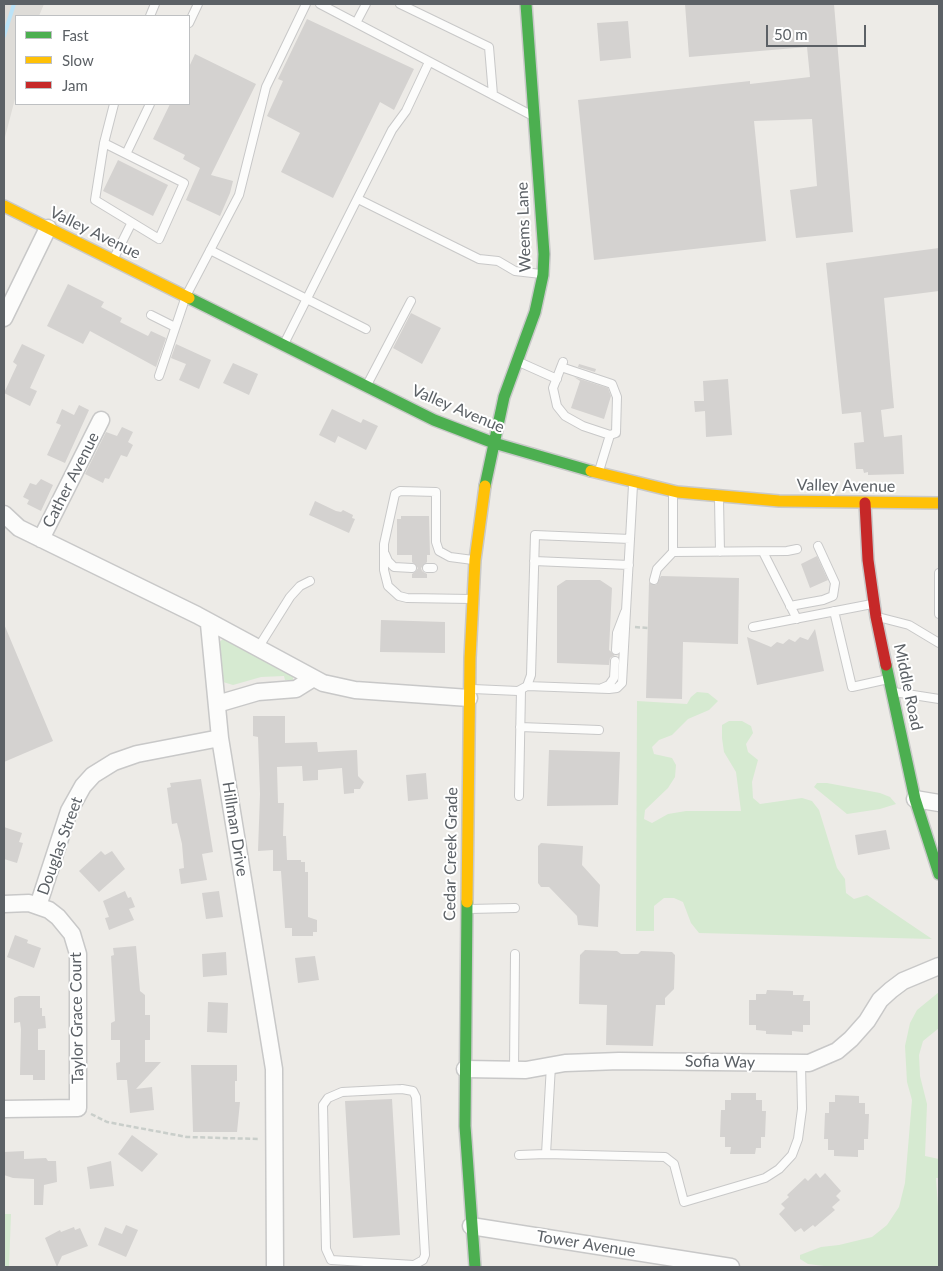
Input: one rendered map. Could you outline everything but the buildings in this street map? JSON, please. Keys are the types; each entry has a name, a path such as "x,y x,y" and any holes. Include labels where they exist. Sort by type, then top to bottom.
{"main road":[{"name":"Weems Lane","path":"494,443 504,396 535,312 543,275 544,254 526,4"},
{"name":"Valley Avenue","path":"4,206 434,420 494,443 598,474 673,490 779,501 939,503"},
{"name":"Cedar Creek Grade","path":"475,1267 470,1226 465,1126 470,693 475,560 486,479 494,443"},
{"name":"Middle Road","path":"865,503 876,617 915,799 939,874"}],"street":[{"path":"4,318 48,228"},
{"name":"Cather Avenue","path":"41,539 101,420"},
{"path":"4,514 19,528 197,615 209,624 258,648 312,679 335,687 355,690 470,693"},
{"name":"Hillman Drive","path":"209,624 220,738 274,1068 276,1267"},
{"path":"217,704 258,692 296,689 312,679"},
{"name":"Douglas Street","path":"38,906 69,811 83,786 93,775 114,762 137,754 220,738"},
{"path":"915,799 939,803"},
{"name":"Taylor Grace Court","path":"4,904 19,902 49,910 72,934 78,954 78,1108 4,1108"},
{"name":"Sofia Way","path":"465,1069 526,1070 551,1065 619,1061 801,1064 824,1058 837,1051 851,1040 867,1021 880,1000 891,990 903,981 939,966"},
{"name":"Tower Avenue","path":"470,1226 731,1267"}],"lane":[{"path":"190,21 198,4"},
{"path":"159,376 186,296 239,195 266,87 306,4"},
{"path":"320,4 534,117"},
{"path":"356,22 366,4"},
{"path":"400,4 489,48 493,95"},
{"path":"284,344 392,130 414,95 429,62"},
{"path":"104,143 184,183 159,239 131,224 94,200 104,143 114,105"},
{"path":"126,154 150,105"},
{"path":"358,199 479,259 498,261 515,271 543,275"},
{"path":"112,260 131,224"},
{"path":"210,250 366,329"},
{"path":"367,386 411,300"},
{"path":"151,315 176,327"},
{"path":"517,362 557,378"},
{"path":"562,365 601,378 612,384 617,397 618,428 616,433 610,435 583,426 565,416 554,399 553,388 557,378 562,365"},
{"path":"598,474 610,435"},
{"path":"470,693 524,688 614,689 622,683 633,482"},
{"path":"654,580 656,569 673,552 673,490"},
{"path":"473,599 399,596 392,591 387,581 384,549 395,494 400,491 436,492 436,542 439,551 450,557 475,560"},
{"path":"719,496 720,552"},
{"path":"519,796 520,727 524,688 530,675 535,535 630,539"},
{"path":"790,606 823,600 833,596 835,583 818,546"},
{"path":"384,549 391,565 398,568 412,568"},
{"path":"673,552 763,552 797,549"},
{"path":"763,552 797,619"},
{"path":"534,561 629,565"},
{"path":"939,575 939,614"},
{"path":"258,648 290,597 300,586 310,581"},
{"path":"753,627 874,604"},
{"path":"616,650 617,633 627,608"},
{"path":"834,612 852,687 890,679"},
{"path":"876,617 909,625 938,641"},
{"path":"595,689 606,687 611,682 615,661"},
{"path":"892,692 939,699"},
{"path":"520,727 598,730"},
{"path":"467,909 515,908"},
{"path":"514,1070 515,954"},
{"path":"519,1155 665,1157 674,1164 684,1202 765,1178 779,1169 792,1155 798,1139 802,1109 801,1064"},
{"path":"546,1154 551,1065"},
{"path":"402,1089 413,1091 416,1097 425,1254 423,1260 414,1266 337,1262 328,1255 323,1105 328,1098 342,1092 402,1089"}],"path":[{"path":"636,627 648,628"},
{"path":"78,1108 107,1122 187,1137 275,1138"}],"shaded area":[{"path":"4,4 44,4 39,15 15,15 15,99 4,141"}],"green space":[{"path":"223,639 228,639 293,676 293,680 285,680 284,676 261,677 233,685 223,682 222,685 218,643"},
{"path":"697,692 708,693 718,701 709,710 688,719 672,735 659,740 652,747 654,754 672,758 676,765 675,777 668,788 645,810 644,819 652,823 668,814 686,811 741,811 736,772 724,752 722,725 729,721 742,721 751,726 753,733 746,744 748,752 758,760 752,782 753,798 760,804 802,798 812,801 819,810 837,868 845,879 846,893 854,899 867,895 932,939 699,933 691,923 683,902 674,898 664,898 654,906 654,931 636,931 637,701 687,704"},
{"path":"817,783 827,783 880,793 890,797 896,804 880,809 847,814 814,787"},
{"path":"939,992 939,1028 923,1041 919,1055 920,1076 927,1104 925,1156 939,1159 939,1178 936,1178 939,1221 939,1267 832,1267 808,1264 800,1259 800,1255 821,1247 839,1245 872,1237 887,1225 899,1207 905,1183 912,1100 907,1082 905,1046 910,1023 917,1010"},
{"path":"4,1214 11,1214 9,1267 4,1267"}],"waterway":[{"path":"4,36 14,4"}],"traffic: fast":[{"path":"485,486 504,397 535,312 543,275 544,254 526,4"},
{"path":"189,298 434,420 494,443 591,471"},
{"path":"886,665 915,799 939,874"},
{"path":"467,902 465,1126 475,1267"}],"traffic: slow":[{"path":"4,206 189,298"},
{"path":"591,471 677,492 779,501 939,503"},
{"path":"467,902 470,658 475,560 485,486"}],"traffic: jam":[{"path":"865,503 868,560 876,617 886,665"}]}
